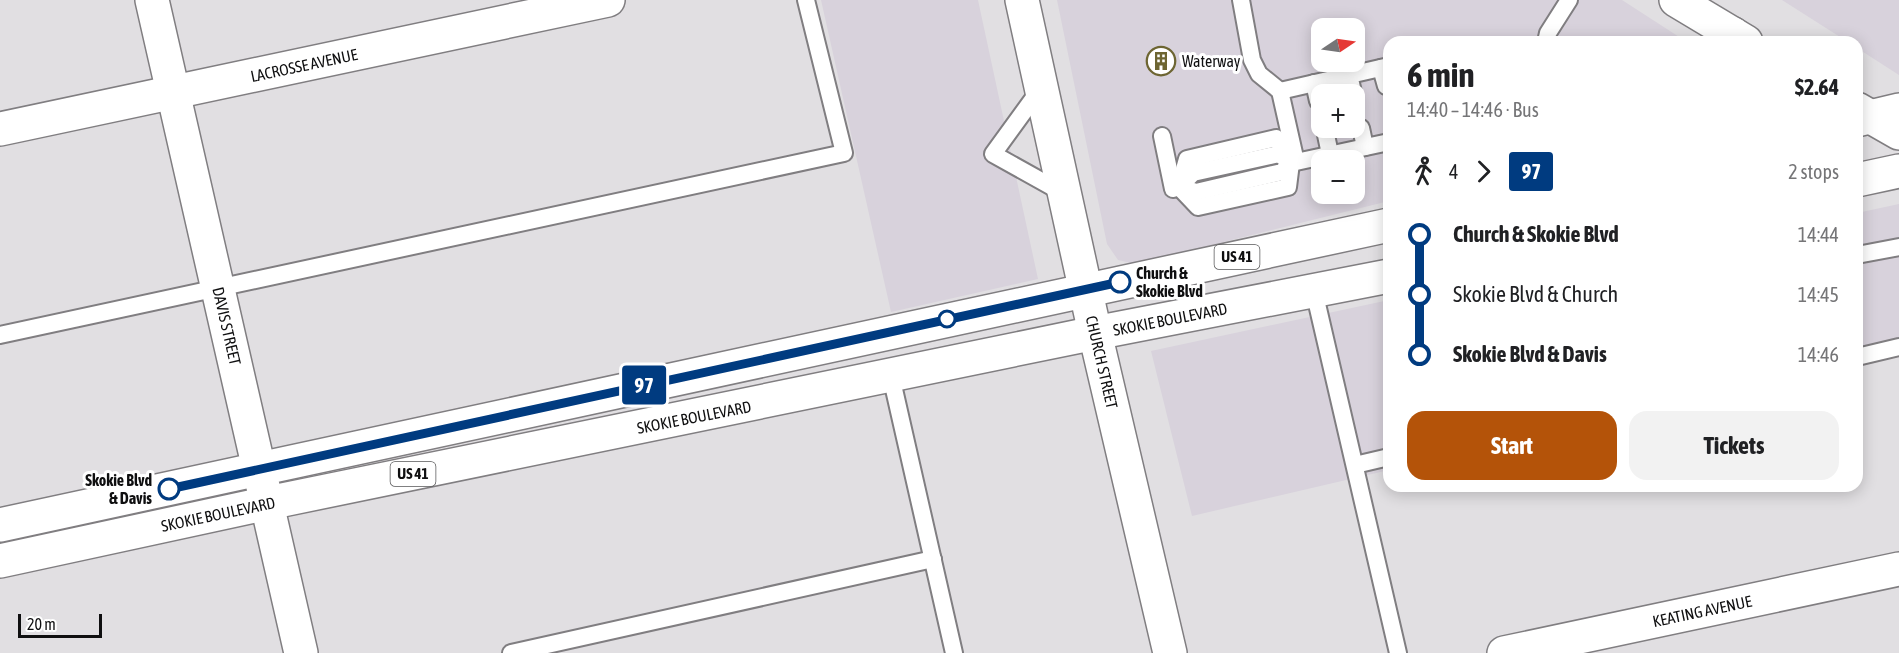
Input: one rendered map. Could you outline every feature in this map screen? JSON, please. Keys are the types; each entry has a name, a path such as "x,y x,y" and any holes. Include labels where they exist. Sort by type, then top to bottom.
{"main road":[{"name":"DAVIS STREET","path":"152,0 301,653"},
{"name":"LACROSSE AVENUE","path":"0,129 608,0"},
{"name":"CHURCH STREET","path":"1022,0 1085,289 1170,653"},
{"path":"1676,0 1732,36"},
{"path":"1871,114 1899,134"},
{"path":"1863,179 1899,171"},
{"name":"US 41","path":"0,525 1383,226"},
{"name":"SKOKIE BOULEVARD","path":"0,561 1095,333 1383,277"},
{"name":"KEATING AVENUE","path":"1504,653 1899,569"}],"lane":[{"path":"0,335 844,153 806,0"},
{"path":"1179,188 1198,207 1288,187 1293,162 1280,91 1259,74 1252,60 1241,0"},
{"path":"1547,36 1569,0"},
{"path":"1280,91 1383,67"},
{"path":"1350,75 1352,84"},
{"path":"1041,88 993,154 1064,194"},
{"path":"1162,136 1173,189 1179,188"},
{"path":"1179,188 1187,159 1276,138 1293,162"},
{"path":"1363,138 1365,147"},
{"path":"1350,150 1383,143"},
{"path":"1293,162 1311,158"},
{"path":"1863,254 1899,247"},
{"path":"1314,291 1398,653"},
{"path":"1863,356 1899,347"},
{"path":"891,376 954,653"},
{"path":"1355,465 1383,458"},
{"path":"511,653 933,559"}],"shaded area":[{"path":"821,0 978,0 1038,279 891,312"},
{"path":"1057,0 1622,0 1678,36 1383,36 1383,202 1135,264 1118,260 1107,244"},
{"path":"1782,0 1899,0 1899,75 1863,52 1863,36 1839,36"},
{"path":"1899,204 1899,351 1863,360 1863,212"},
{"path":"1383,301 1383,471 1192,516 1151,351"}],"bus line":[{"name":"97","path":"169,489 1120,282"}],"place":[{"name":"Waterway","path":"1161,61"},
{"name":"Church & Skokie Blvd","path":"1120,282"},
{"name":"Skokie Blvd & Davis","path":"169,489"}]}
